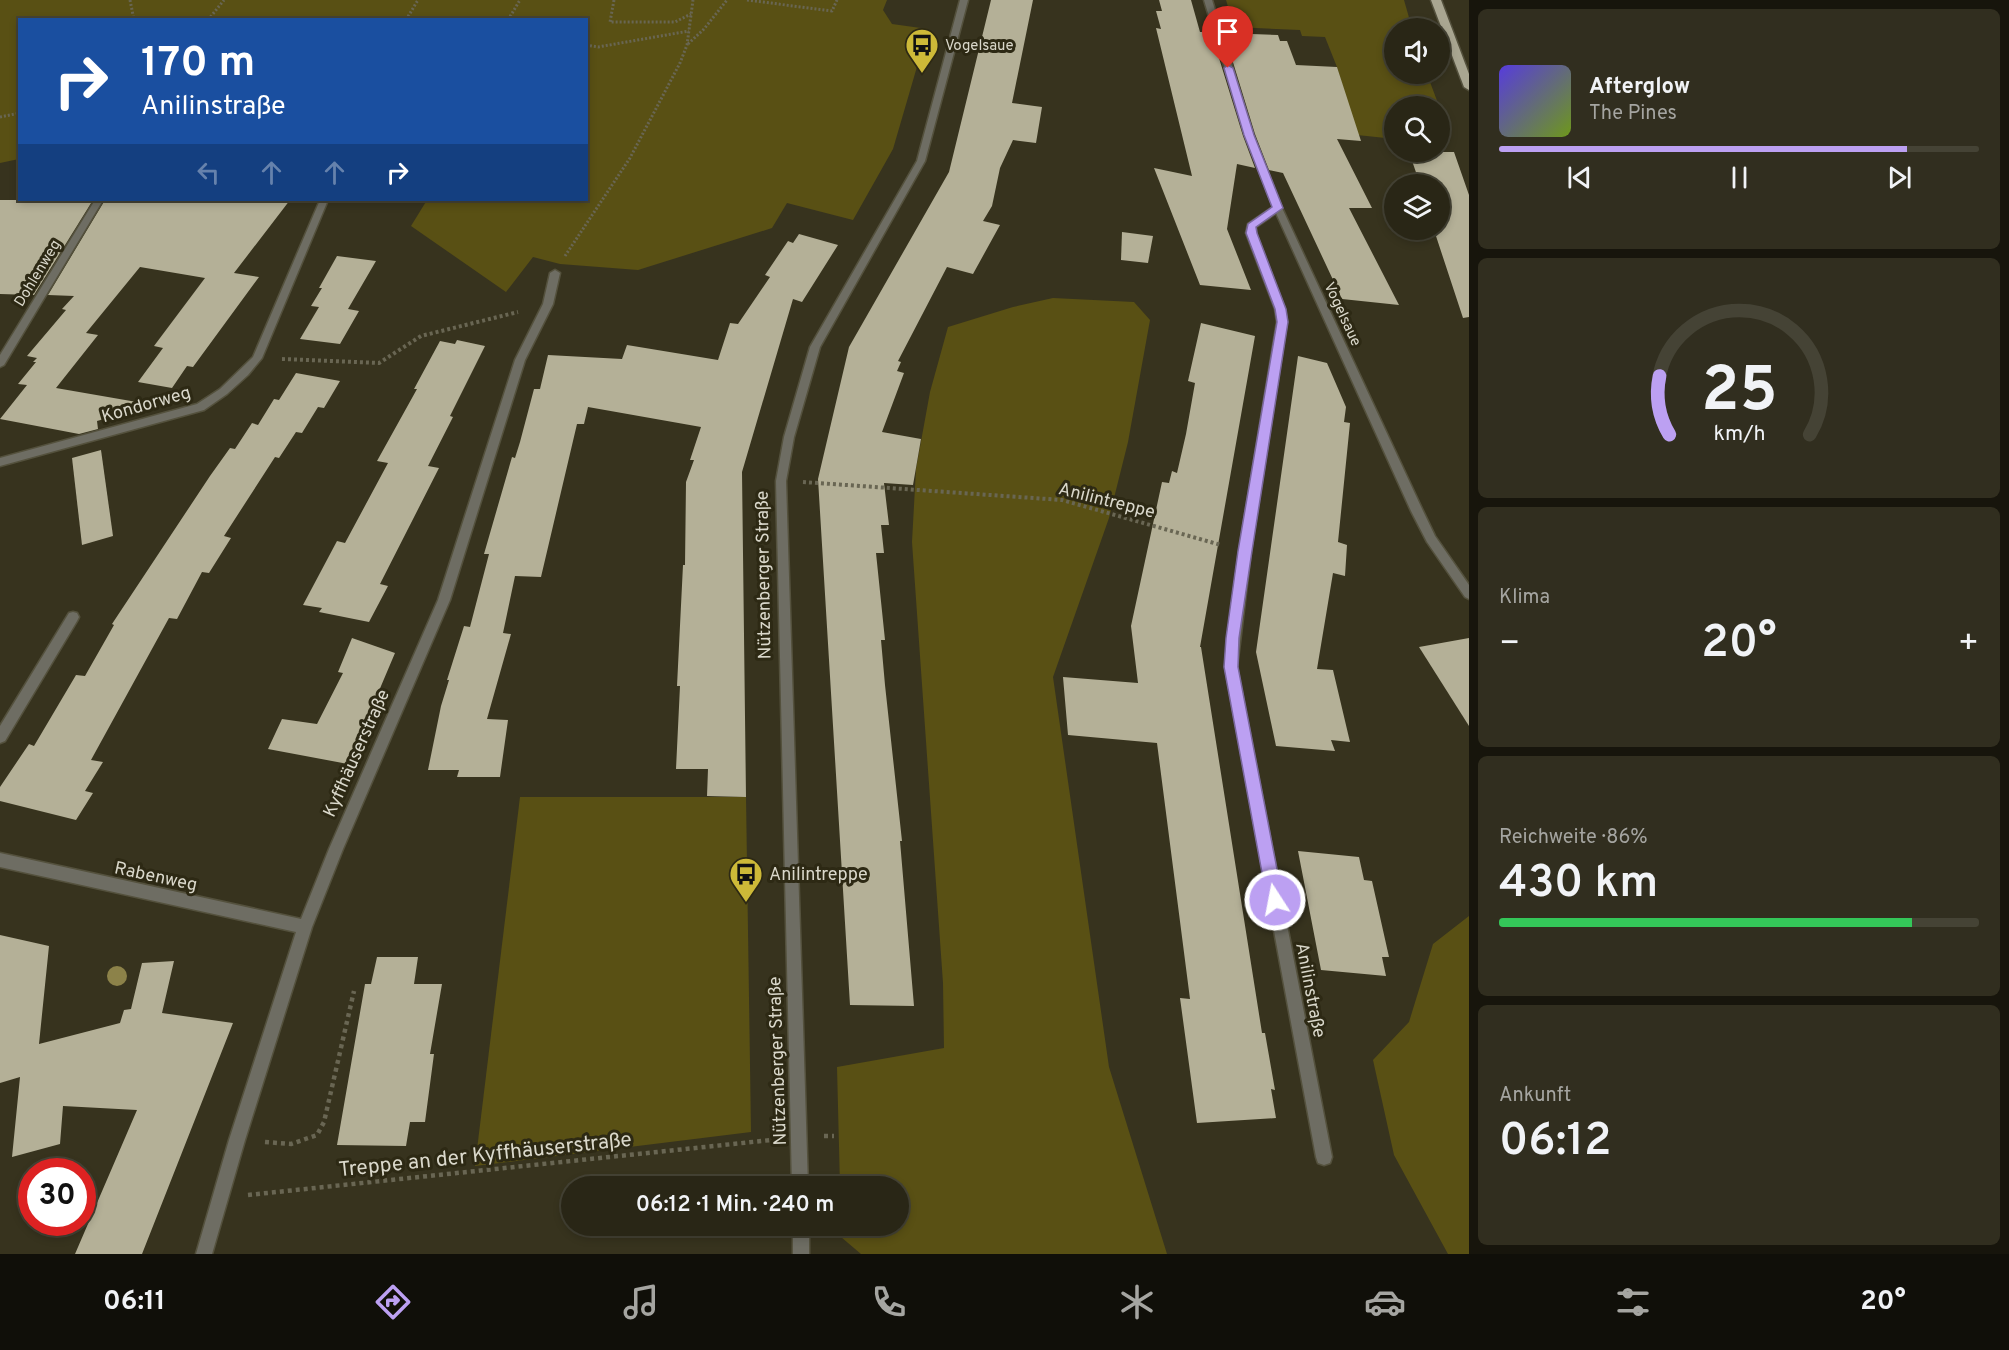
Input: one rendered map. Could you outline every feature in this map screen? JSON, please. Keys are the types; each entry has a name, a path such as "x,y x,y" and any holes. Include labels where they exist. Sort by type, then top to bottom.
{"main road":[{"path":"1436,0 1469,87"}],"street":[{"name":"Nützenberger Straße","path":"800,1176 781,481 789,437 815,347 921,161 964,0"},
{"name":"Vogelsaue","path":"1208,0 1249,135 1278,208 1417,511 1431,539 1469,594"},
{"name":"Dohlenweg","path":"0,363 98,201"},
{"name":"Kondorweg","path":"0,462 200,407 222,394 241,378 257,358 324,201"},
{"name":"Anilinstraße","path":"1278,208 1251,226 1251,233 1280,309 1282,322 1245,551 1231,667 1324,1157"},
{"name":"Kyffhäuserstraße","path":"204,1254 237,1140 305,927 336,849 444,600 520,360 548,304 555,273"},
{"path":"0,737 73,617"},
{"name":"Rabenweg","path":"0,860 305,927"},
{"path":"801,1236 801,1254"}],"path":[{"path":"130,0 134,18"},
{"path":"210,18 224,0"},
{"path":"407,18 418,0"},
{"path":"509,18 520,0"},
{"path":"614,0 610,22 675,22 692,14"},
{"path":"555,273 630,158 651,121 687,45 693,0"},
{"path":"687,45 704,29 727,0"},
{"path":"747,0 832,11 837,0"},
{"path":"588,45 598,47 689,31"},
{"path":"0,117 18,113"},
{"path":"257,358 379,363 421,336 548,304"},
{"name":"Anilintreppe","path":"816,483 1062,500 1245,551"},
{"path":"237,1140 291,1144 317,1135 324,1122 354,991"},
{"name":"Treppe an der Kyffhäuserstraße","path":"220,1198 752,1141"}],"shaded area":[{"path":"0,0 887,0 883,10 892,24 928,29 893,149 853,220 787,203 772,228 638,270 560,264 533,257 506,292 411,226 426,201 588,201 588,18 18,18 18,159 0,163"},
{"path":"1226,0 1404,0 1409,18 1384,18 1384,84 1431,84 1435,96 1384,96 1384,138 1357,135 1337,67 1325,37 1302,36 1300,30 1234,27"},
{"path":"1053,298 1134,302 1150,320 1128,442 1109,518 1053,677 1109,1067 1167,1254 861,1254 841,1237 909,1236 909,1176 840,1176 837,1067 944,1048 943,983 912,542 916,469 930,392 948,327 1013,307"},
{"path":"520,797 746,797 751,1132 475,1166"},
{"path":"1469,916 1469,1254 1448,1254 1394,1155 1373,1060 1409,1022 1433,944"}],"building":[{"path":"991,0 1033,0 1012,103 1042,107 1036,143 1013,140 1000,168 992,206 983,221 1000,225 973,274 947,267 898,361 901,362 897,371 904,373 882,432 921,439 913,485 884,483 889,525 881,525 884,553 876,553 885,640 881,640 902,841 900,841 914,1006 850,1005 818,479 849,347 949,172"},
{"path":"1159,0 1191,0 1200,32 1211,32 1255,168 1237,164 1227,229 1251,290 1200,285 1154,168 1192,176 1156,28 1161,29 1156,11 1162,11"},
{"path":"1224,33 1278,35 1280,41 1287,41 1296,65 1337,67 1361,141 1337,139 1372,208 1349,208 1399,305 1342,299 1283,173 1269,170 1255,134"},
{"path":"1450,152 1454,152 1469,195 1469,317 1463,318 1437,240 1450,240 1450,174 1417,174 1412,162 1450,162"},
{"path":"0,200 92,201 34,295 0,294"},
{"path":"104,201 289,201 234,273 259,277 193,367 187,366 172,388 138,382 163,348 154,346 205,278 140,267 86,333 98,335 56,388 154,405 97,421 98,429 79,434 0,419 27,385 18,384 37,358 27,356 66,310 62,309 74,296 48,295"},
{"path":"1122,232 1153,236 1148,263 1121,260"},
{"path":"799,234 838,245 802,302 793,299 742,472 746,797 707,796 708,769 676,769 680,686 677,686 683,565 685,565 686,482 694,460 690,460 701,427 588,407 584,424 577,424 541,577 515,576 503,633 511,634 487,719 508,720 500,777 457,777 459,770 428,770 441,706 449,680 447,680 464,626 470,627 489,554 484,554 512,457 515,458 534,389 540,389 548,355 622,359 627,345 718,360 730,323 738,324 770,277 765,275 788,241 793,243"},
{"path":"337,256 376,261 348,309 359,311 340,344 300,339 319,307 311,306"},
{"path":"1201,323 1255,336 1200,647 1262,1033 1265,1033 1275,1090 1271,1089 1276,1118 1197,1123 1180,998 1190,999 1157,743 1068,735 1063,677 1138,683 1131,626 1162,482 1169,483 1172,471 1177,473 1195,383 1188,381"},
{"path":"457,340 485,346 428,466 439,468 380,584 388,586 369,622 319,612 322,608 303,605 337,541 345,543 388,463 377,461 417,389 414,389 440,341 455,344"},
{"path":"1298,356 1327,363 1346,407 1344,422 1350,423 1338,542 1347,545 1345,576 1333,573 1317,669 1333,670 1350,742 1331,740 1335,751 1276,746 1256,652"},
{"path":"296,373 340,381 324,408 318,407 302,433 296,432 279,458 275,457 224,536 231,538 209,573 202,572 177,619 169,618 91,760 103,762 85,791 93,793 76,820 0,801 0,787 29,744 34,746 76,675 85,676 114,625 112,624 210,476 230,448 235,449 252,423 258,425 274,399 279,400"},
{"path":"101,450 113,536 82,545 72,458"},
{"path":"352,638 395,653 348,764 268,749 282,719 317,724 343,673 338,672"},
{"path":"1469,638 1469,726 1419,647"},
{"path":"1298,851 1359,857 1364,880 1372,881 1389,957 1382,957 1386,976 1321,970"},
{"path":"0,935 49,946 39,1044 120,1023 124,1010 131,1009 142,963 174,961 162,1013 233,1023 142,1254 75,1254 83,1236 96,1236 96,1205 137,1110 63,1106 60,1144 12,1157 20,1077 0,1083"},
{"path":"377,957 418,957 414,984 442,984 430,1054 434,1054 425,1122 410,1122 406,1146 337,1145 365,984 371,984"}],"place":[{"name":"Vogelsaue","path":"922,74"},
{"name":"Anilintreppe","path":"746,903"}],"route":[{"path":"1228,68 1249,135 1278,208 1251,226 1251,233 1280,309 1282,322 1245,551 1231,667 1275,900"}]}
